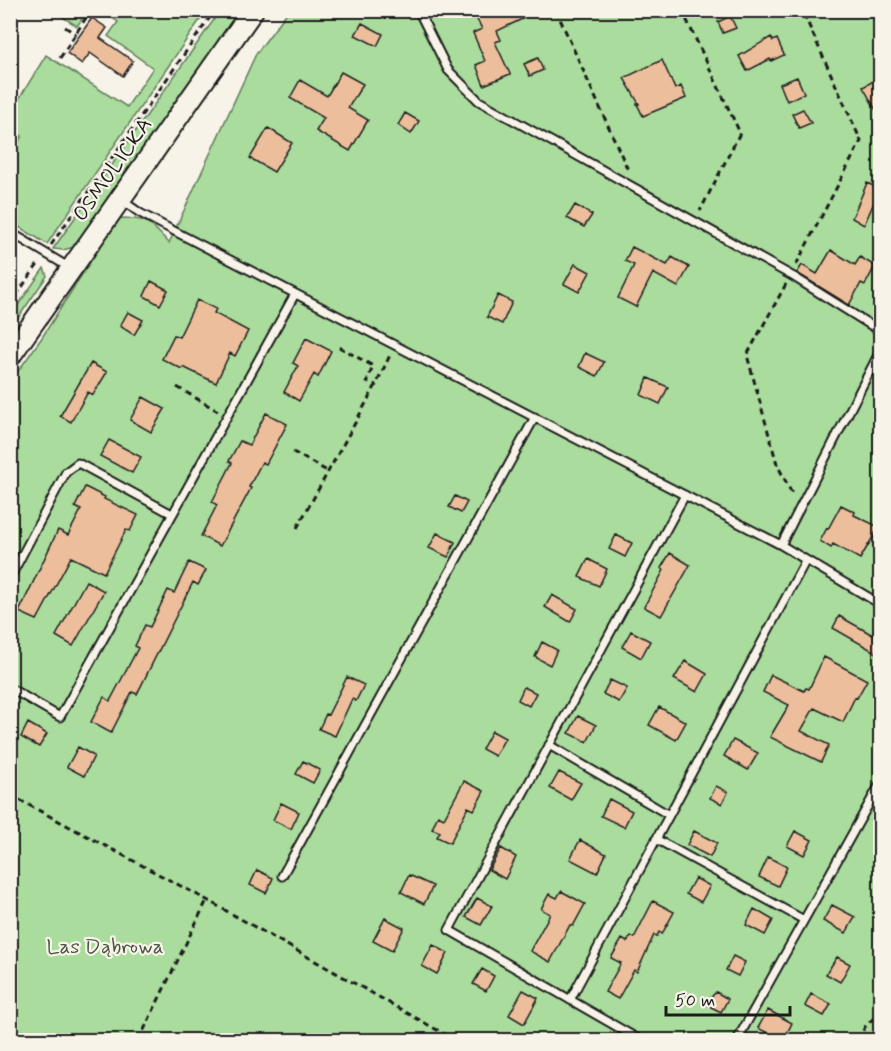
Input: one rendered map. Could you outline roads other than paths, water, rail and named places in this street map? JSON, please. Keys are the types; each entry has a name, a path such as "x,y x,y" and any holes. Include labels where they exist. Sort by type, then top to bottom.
{"street":[{"name":"OSMOLICKA","path":"10,356 253,10"}],"lane":[{"path":"418,10 448,69 480,101 790,276 880,331"},
{"path":"120,199 140,213 394,346 781,545 880,604"},
{"path":"10,232 71,269"},
{"path":"10,688 60,717 295,294"},
{"path":"781,545 880,351"},
{"path":"282,876 535,417"},
{"path":"10,578 66,472 78,463 172,514"},
{"path":"640,1041 449,930 685,495"},
{"path":"570,1000 806,560"},
{"path":"549,745 669,815"},
{"path":"737,1041 880,784"},
{"path":"656,840 804,921"}],"park label":[{"name":"Las Dąbrowa","path":"105,946"}]}
